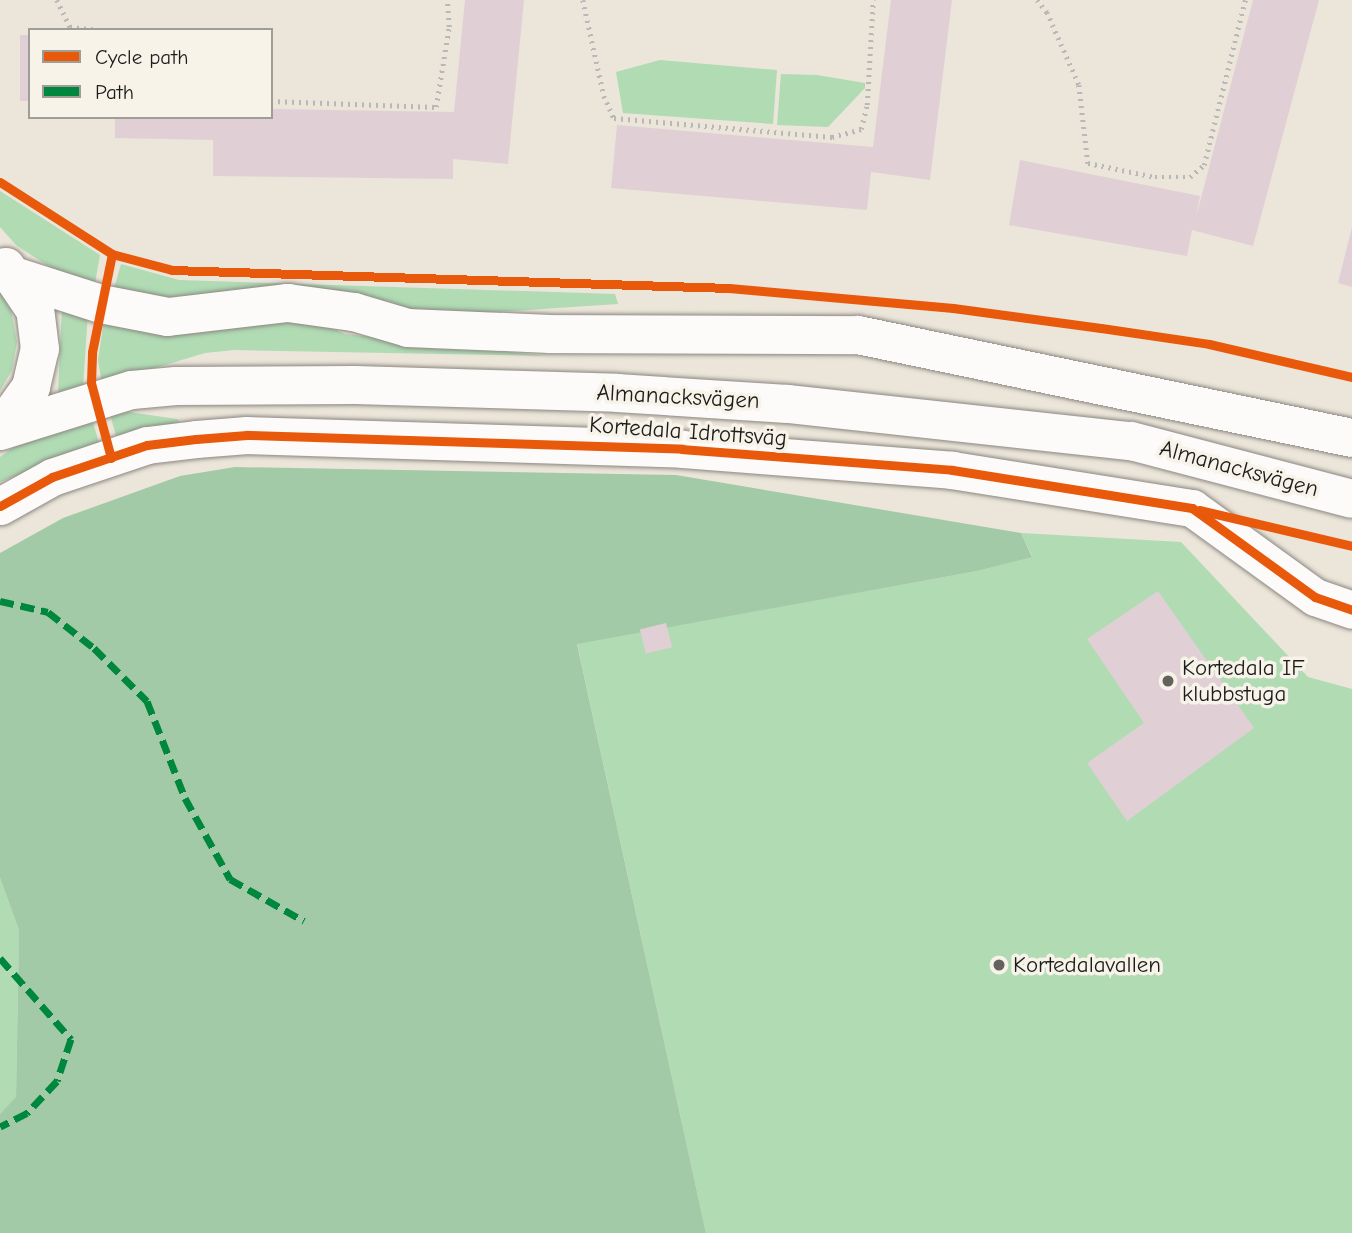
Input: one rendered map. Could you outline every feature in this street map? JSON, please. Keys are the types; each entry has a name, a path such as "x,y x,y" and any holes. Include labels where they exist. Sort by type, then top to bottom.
{"main road":[{"name":"Almanacksvägen","path":"0,430 31,387 40,349 35,310 7,268"},
{"name":"Almanacksvägen","path":"7,268 101,304 168,317 288,303 354,312 408,328 550,334 858,335 1352,438"},
{"name":"Almanacksvägen","path":"0,430 132,390 176,386 355,385 617,393 788,404 1131,441 1352,499"}],"street":[{"name":"Kortedala Idrottsväg","path":"0,506 52,477 147,445 209,438 288,436 695,450 952,470 1192,508 1315,597 1352,610"}],"path":[{"path":"57,0 70,27 79,28"},
{"path":"273,102 436,107 449,27 447,0"},
{"path":"583,0 604,96 614,118 832,137 861,129 867,105 873,0"},
{"path":"1037,0 1047,12 1079,85 1088,163 1155,177 1190,177 1204,165 1245,0"}],"green space":[{"path":"660,60 777,70 773,124 623,113 616,72"},
{"path":"781,74 817,75 865,83 865,88 828,127 777,125"},
{"path":"0,191 100,255 94,289 68,279 16,245 0,227"},
{"path":"121,264 179,280 615,294 618,304 435,316 187,303 113,292"},
{"path":"0,293 11,310 17,342 12,370 0,391"},
{"path":"62,306 88,313 83,386 58,394"},
{"path":"104,319 221,325 316,321 345,334 547,356 234,350 205,353 102,384 98,360"},
{"path":"122,411 177,419 180,422 116,436 110,414"},
{"path":"91,415 99,443 0,482 0,457 17,445"},
{"path":"235,467 676,475 1021,533 1032,557 977,571 577,644 706,1233 0,1233 0,1114 16,1097 19,930 0,878 0,553 63,518 180,476"},
{"name":"Kortedalavallen","path":"1021,533 1181,542 1308,677 1352,689 1352,1233 706,1233 577,643 977,571 1032,556"},
{"path":"0,878 19,930 16,1098 0,1114"}],"building":[{"path":"465,0 524,0 508,164 453,159 453,179 213,176 213,140 115,138 115,119 273,119 273,109 454,112"},
{"path":"891,0 952,0 930,180 871,172 867,210 611,188 617,125 873,147"},
{"path":"1253,0 1319,0 1253,246 1192,230 1187,256 1009,225 1020,160 1200,196 1196,217"},
{"path":"20,35 28,35 28,101 20,101"},
{"path":"1352,227 1352,287 1338,283"},
{"name":"Kortedala IF klubbstuga","path":"1158,591 1254,728 1127,821 1087,763 1144,723 1087,639"},
{"path":"666,623 672,647 646,654 640,630"}],"marked path":[{"path":"0,601 48,612 94,648 147,701 185,798 230,879 304,921"},
{"path":"0,958 71,1039 57,1081 27,1113 0,1127"}],"cycle path":[{"path":"0,182 112,254 172,270 729,288 953,308 1209,344 1352,377"},
{"path":"111,458 91,383 92,352 112,254"},
{"path":"0,506 52,477 147,445 196,439 247,435 682,449 952,470 1192,508 1315,597 1352,610"},
{"path":"1199,510 1352,546"}],"place":[{"name":"Kortedala IF klubbstuga","path":"1168,681"},
{"name":"Kortedalavallen","path":"999,965"}]}
